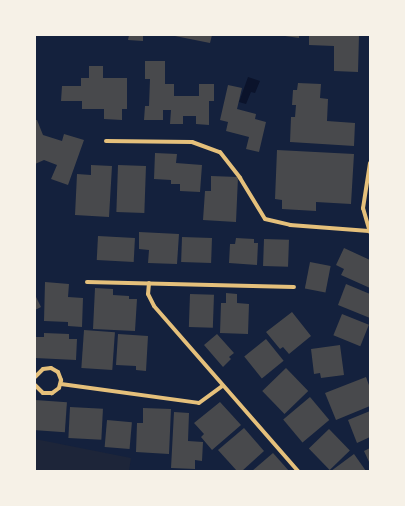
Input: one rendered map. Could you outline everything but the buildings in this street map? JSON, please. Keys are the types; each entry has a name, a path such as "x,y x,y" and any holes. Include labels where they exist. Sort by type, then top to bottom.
{"street":[{"path":"106,141 192,142 220,152 240,178 265,219 290,225 370,231 364,208 370,163"},
{"path":"87,282 294,287"},
{"path":"149,283 148,294 154,306 222,386 298,471"},
{"path":"35,377 43,369 51,368 60,376 61,384 56,391 47,394 39,391 35,385"},
{"path":"61,384 199,403 222,386"}],"shaded area":[{"path":"248,77 260,81 255,93 251,92 246,104 239,102"},
{"path":"35,439 131,458 129,471 35,471"}]}
